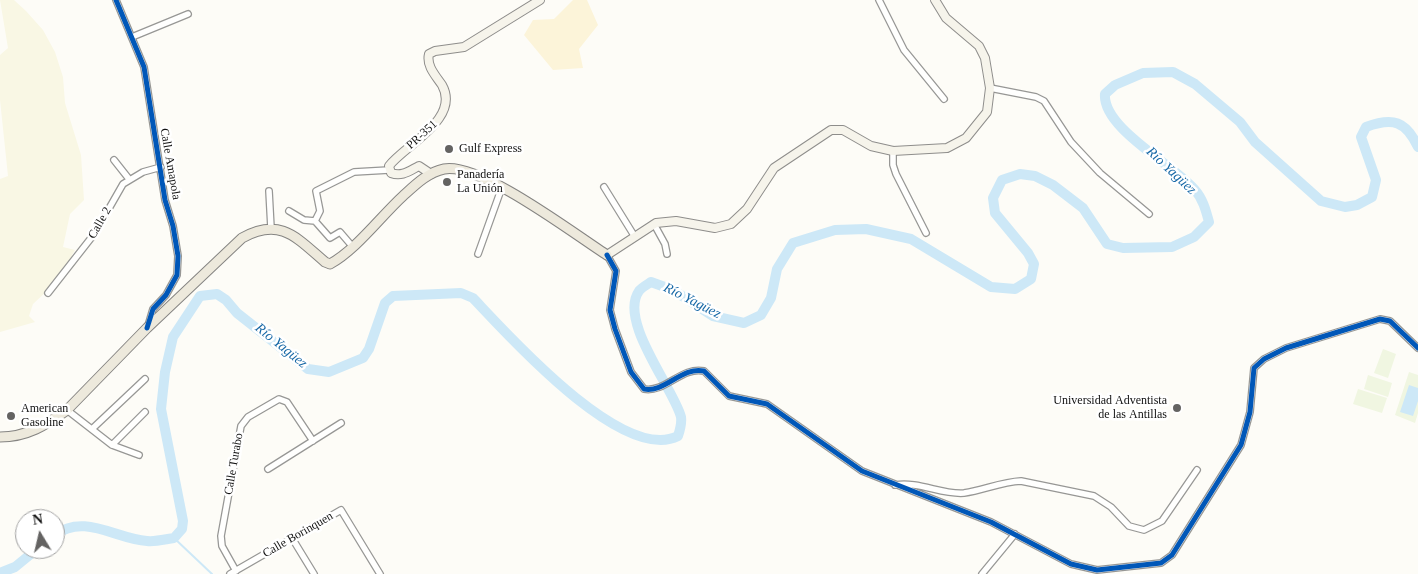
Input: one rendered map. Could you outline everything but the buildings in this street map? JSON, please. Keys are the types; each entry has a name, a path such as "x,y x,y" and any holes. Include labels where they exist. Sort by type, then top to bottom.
{"main road":[{"name":"PR-351","path":"431,174 419,166 400,175 391,173 389,170 392,162 440,120 445,94 429,65 429,54 435,51 464,47 540,0"},
{"path":"0,437 14,437 31,432 67,410 147,328 242,238 255,231 271,228 289,232 330,264 352,246 390,208 431,174 444,169 459,169 475,173 502,187 607,255 654,224 664,220 716,228 731,224 747,209 774,168 831,130 843,130 871,146 893,151 947,148 966,138 987,112 990,88 985,58 979,46 946,18 935,0"}],"street":[{"name":"Calle Amapola","path":"116,0 145,73 165,200 173,226 178,268 177,275 166,295 153,309 147,328"},
{"path":"879,0 904,50 944,99"},
{"path":"132,37 188,14"},
{"path":"990,88 1036,97 1044,101 1071,142 1100,173 1149,214"},
{"path":"893,151 893,165 896,174 926,233"},
{"path":"114,160 129,179 161,167"},
{"path":"316,221 320,211 316,191 354,172 389,170"},
{"name":"Calle 2","path":"48,293 95,234 118,191 129,179"},
{"path":"478,254 502,187"},
{"path":"604,187 635,236"},
{"path":"269,191 271,228"},
{"path":"289,211 304,220 316,221 330,238 340,232 352,246"},
{"path":"654,224 665,244 667,254"},
{"path":"607,255 616,271 610,310 615,329 631,372 644,389 655,389 692,371 704,371 729,396 767,404 862,472 991,522 1071,564 1090,570 1161,563 1169,559 1241,445 1246,432 1252,396 1253,373 1256,364 1293,345 1380,319 1390,321 1418,348"},
{"path":"92,429 145,379"},
{"name":"Calle Turabo","path":"236,571 222,546 221,536 241,426 248,417 279,399 287,402 313,441"},
{"path":"67,410 112,446 139,455"},
{"path":"112,446 145,412"},
{"path":"268,469 341,424"},
{"path":"894,485 907,483 962,493 1009,481 1021,481 1094,496 1111,507 1129,526 1144,530 1162,521 1197,470"},
{"name":"Calle Borinquen","path":"230,574 340,510 380,574"},
{"path":"982,574 1015,534"},
{"path":"292,538 314,574"}],"shaded area":[{"path":"0,0 14,0 26,11 43,30 55,52 63,77 65,103 81,155 84,200 70,214 63,247 75,250 72,255 76,264 33,304 29,316 35,322 0,332 0,179 8,176 0,100 0,55 8,48"}],"sand":[{"path":"573,0 587,0 598,25 579,49 583,68 553,70 524,35 533,20 554,19"}],"green space":[{"path":"1383,349 1396,354 1388,378 1374,373"},
{"path":"1409,372 1418,375 1418,413 1415,423 1395,415"},
{"path":"1368,375 1392,383 1388,397 1364,389"},
{"path":"1358,389 1387,398 1382,413 1353,404"}],"water":[{"path":"1409,385 1418,388 1418,401 1413,416 1400,412"}],"waterway":[{"name":"Río Yagüez","path":"65,530 77,526 89,527 135,539 154,541 174,538 182,529 183,521 161,409 165,372 173,337 200,296 217,294 226,300 237,313 308,369 329,372 363,358 369,349 385,303 393,296 461,293 473,298 539,365 598,414 628,431 655,440 678,436 681,427 681,417 641,337 636,319 634,304 639,291 651,282 673,290 713,316 744,323 761,315 771,298 777,269 793,243 835,230 866,229 911,239 991,287 1015,289 1031,279 1034,264 1028,253 995,213 993,198 1002,180 1020,174 1035,176 1053,185 1083,208 1107,244 1123,248 1172,247 1194,237 1209,222 1204,205 1198,194 1185,180 1127,133 1115,120 1107,107 1105,94 1115,85 1143,73 1173,72 1195,84 1240,122 1255,142 1321,201 1345,207 1357,205 1372,197 1376,180 1361,137 1366,127 1384,122 1398,124 1409,132 1418,147"},
{"path":"174,538 212,574"},
{"name":"Río Yagüez","path":"0,573 15,567 25,559"}],"cycle path":[{"path":"116,0 144,67 165,200 173,226 178,256 177,275 166,295 153,309 147,328"},
{"path":"607,255 616,271 610,310 615,329 631,372 644,389 659,387 688,372 704,371 729,396 767,404 862,471 991,522 1071,564 1097,570 1161,563 1172,555 1241,445 1250,412 1254,368 1264,359 1286,348 1380,319 1390,321 1418,348"}],"place":[{"name":"Gulf Express","path":"449,149"},
{"name":"Panadería La Unión","path":"447,182"},
{"name":"Universidad Adventista de las Antillas","path":"1177,408"},
{"name":"American Gasoline","path":"11,416"}]}
